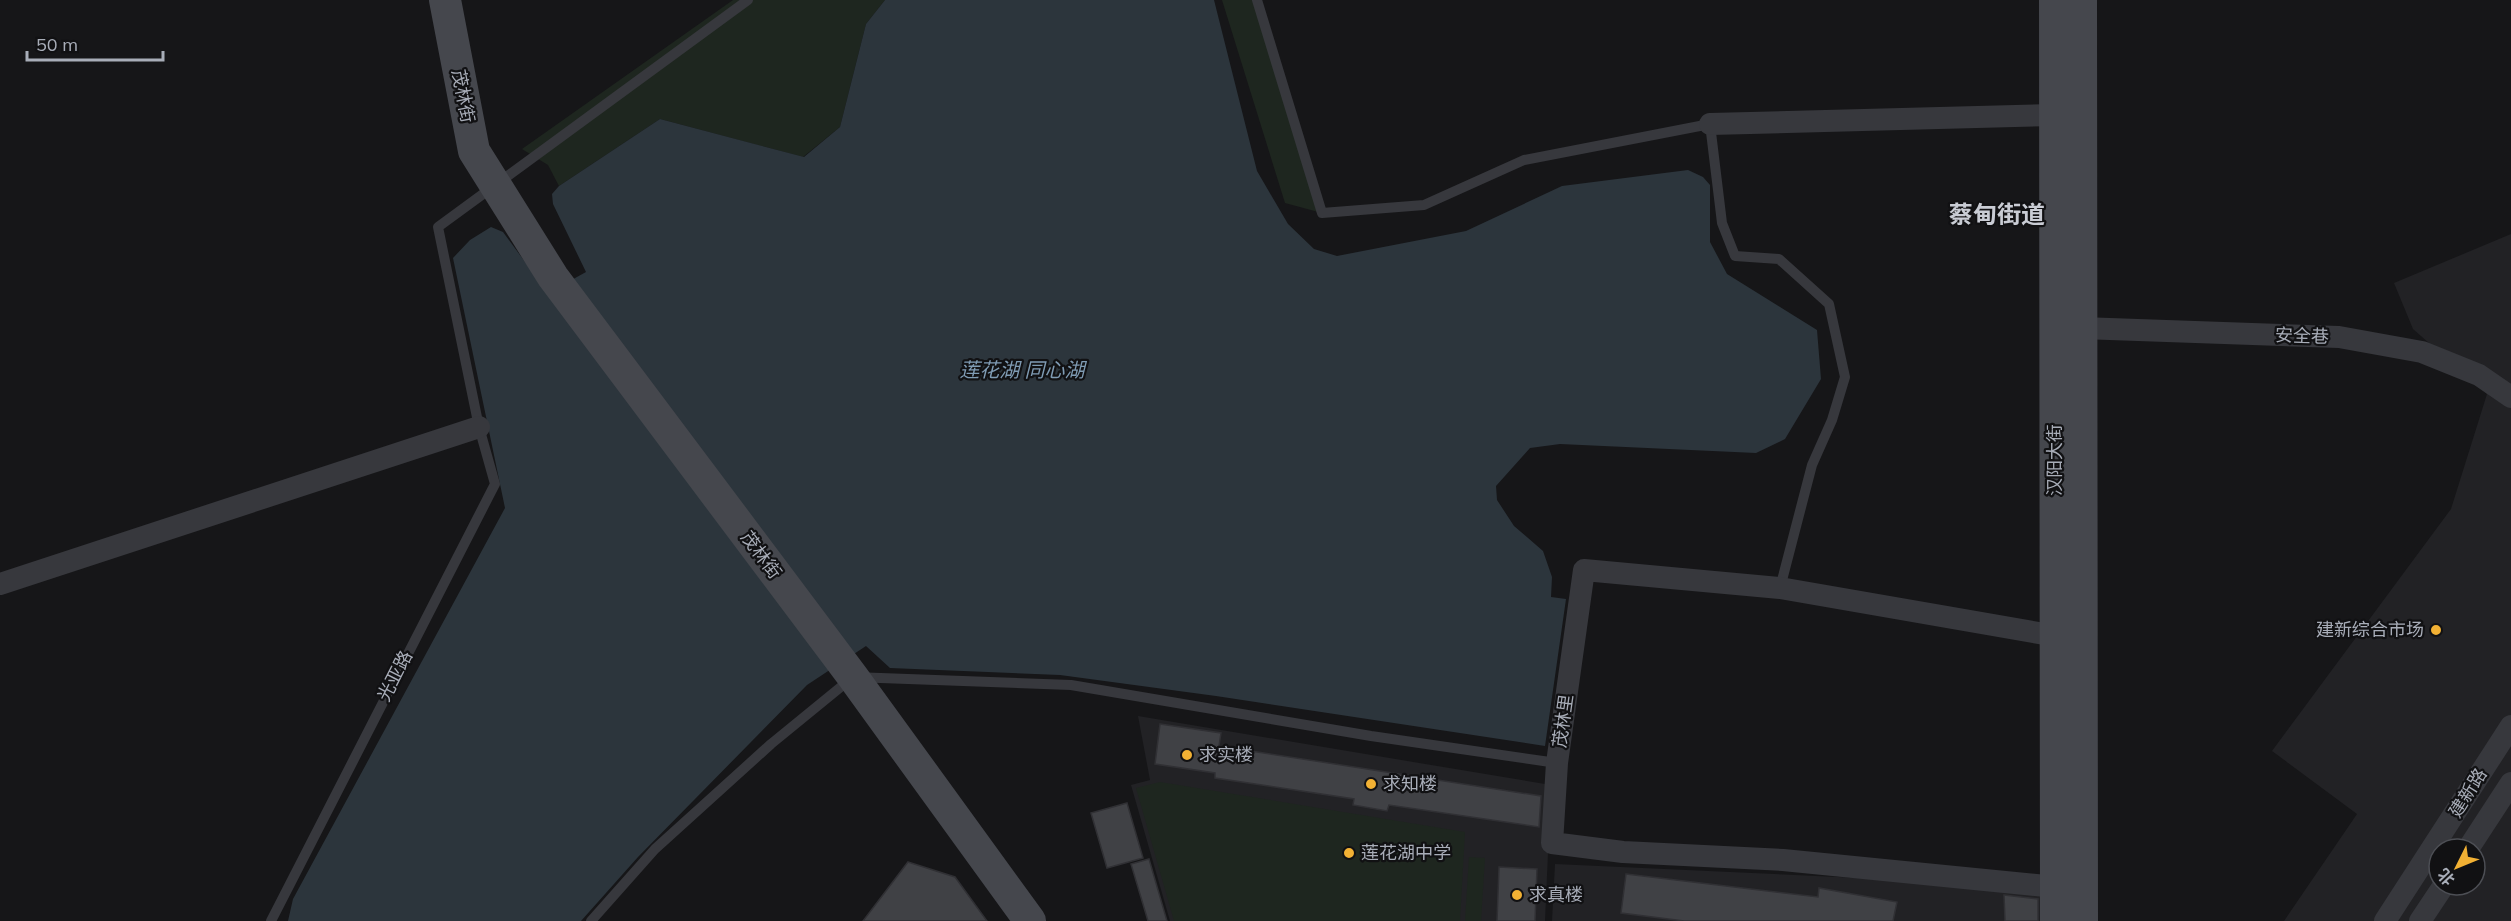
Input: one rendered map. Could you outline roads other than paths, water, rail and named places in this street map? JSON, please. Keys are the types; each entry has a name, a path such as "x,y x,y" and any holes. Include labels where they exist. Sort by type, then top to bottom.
{"street":[{"name":"茂林街","path":"445,0 474,152 553,277 852,677 1030,921"},
{"name":"茂林街","path":"462,0 484,104 496,187"},
{"name":"汉阳大街","path":"2055,0 2056,921"},
{"name":"汉阳大街","path":"2081,0 2082,921"},
{"path":"1710,124 2054,115"},
{"name":"安全巷","path":"2081,328 2339,337 2422,352 2479,375 2511,397"},
{"path":"0,584 479,427"},
{"name":"茂林里","path":"2056,636 1780,588 1584,570 1557,764 1552,843 1623,852 1783,860 2056,887"},
{"name":"建新路","path":"2385,921 2511,726"},
{"name":"建新路","path":"2476,837 2511,783"},
{"path":"2420,921 2436,897"}],"lane":[{"path":"496,187 748,0"},
{"path":"1257,0 1323,213 1424,205 1524,160 1710,124 1722,223 1735,256 1779,259 1829,304 1845,377 1832,420 1812,465 1780,588"},
{"name":"光亚路","path":"271,921 271,916 495,484 479,427 438,227 496,187"},
{"path":"591,921 655,849 771,744 852,677 1071,685 1371,736 1557,764"}],"water":[{"name":"莲花湖 同心湖","path":"885,0 1214,0 1257,171 1288,224 1314,249 1337,256 1466,231 1562,186 1688,170 1703,177 1710,185 1710,242 1727,274 1817,330 1821,379 1785,439 1756,453 1560,444 1530,448 1496,486 1497,500 1514,526 1543,551 1552,577 1551,597 1566,599 1545,746 1216,696 1060,675 890,668 866,646 807,685 638,857 581,921 288,921 293,899 505,508 453,258 470,240 491,227 503,232 548,293 586,272 553,204 552,194 559,186 660,119 804,157 840,127 866,24"}],"place":[{"name":"建新综合市场","path":"2436,630"},
{"name":"求实楼","path":"1187,755"},
{"name":"求知楼","path":"1371,784"},
{"name":"莲花湖中学","path":"1349,853"},
{"name":"求真楼","path":"1517,895"}],"district":[{"name":"蔡甸街道","path":"1997,215"}]}
